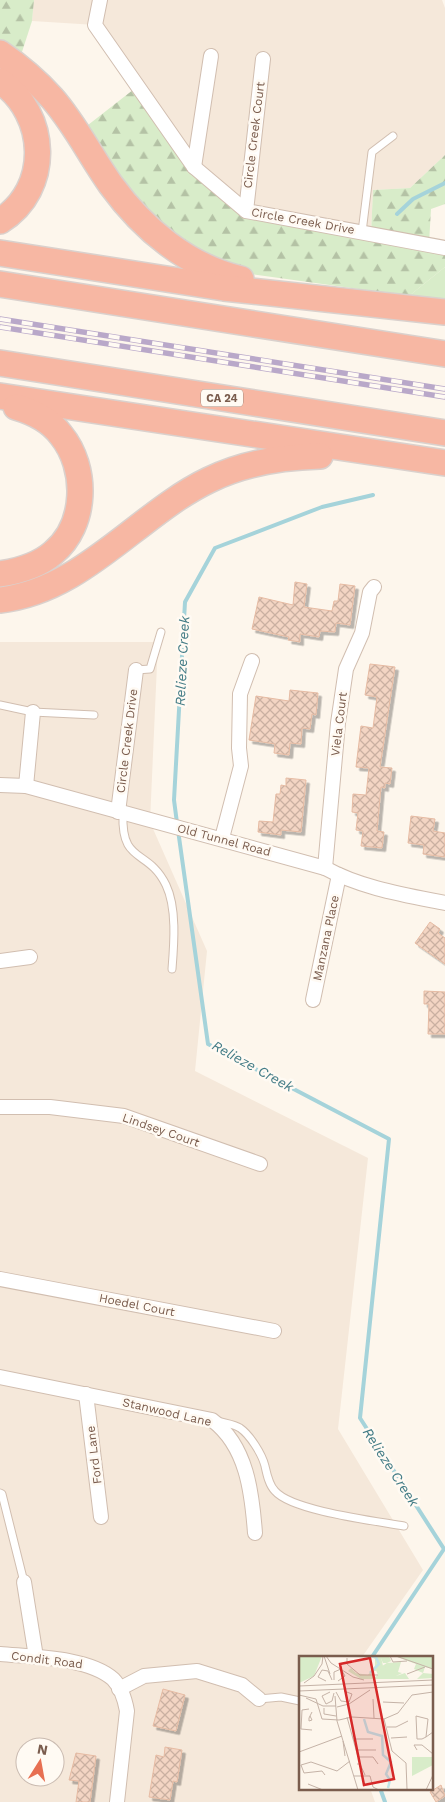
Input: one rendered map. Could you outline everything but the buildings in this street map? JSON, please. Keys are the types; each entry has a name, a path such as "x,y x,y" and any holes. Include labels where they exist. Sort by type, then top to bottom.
{"highway":[{"path":"0,53 36,82 53,99 111,185 134,213 164,242 200,264 232,277 321,298"},
{"path":"0,81 10,88 26,107 35,127 38,147 37,169 30,188 19,206 0,221"},
{"path":"0,253 224,288 445,312"},
{"path":"0,284 445,354"},
{"name":"CA 24","path":"0,363 445,433"},
{"path":"0,396 445,463"},
{"path":"0,403 29,411 47,420 61,434 77,466 80,486 80,504 75,522 66,539 54,553 22,570 0,574"},
{"path":"0,600 36,591 62,579 87,564 182,495 209,480 240,468 272,460 300,456 409,459"}],"street":[{"name":"Circle Creek Drive","path":"100,0 96,25 194,167 246,211 445,248"},
{"path":"194,167 211,56"},
{"name":"Circle Creek Court","path":"246,211 263,59"},
{"name":"Viela Court","path":"325,868 338,723 346,669 362,633 370,592 374,587"},
{"path":"222,838 242,766 239,748 240,694 252,661"},
{"name":"Circle Creek Drive","path":"120,813 136,670"},
{"path":"26,786 33,712"},
{"name":"Old Tunnel Road","path":"0,785 26,786 120,813 222,838 325,868 338,875 400,894 445,903"},
{"name":"Manzana Place","path":"313,1000 338,875"},
{"path":"0,961 30,957"},
{"name":"Lindsey Court","path":"0,1107 50,1107 124,1116 260,1164"},
{"name":"Hoedel Court","path":"0,1279 274,1331"},
{"name":"Stanwood Lane","path":"0,1376 212,1420 226,1430 240,1456 252,1492 255,1534"},
{"name":"Ford Lane","path":"86,1394 101,1517"},
{"path":"24,1582 36,1657"},
{"name":"Condit Road","path":"0,1654 36,1657 92,1666 114,1680 127,1711 117,1802"},
{"path":"119,1689 144,1676 197,1671 242,1685 259,1699"}],"lane":[{"path":"362,232 372,152 393,136"},
{"path":"136,670 150,669 161,632"},
{"path":"0,705 33,712 94,715"},
{"path":"120,813 122,830 128,848 150,864 167,886 174,928 172,969"},
{"path":"212,1420 239,1428 252,1442 264,1463 268,1480 275,1492 289,1500 311,1508 404,1526"},
{"path":"0,1494 2,1494 24,1582"},
{"path":"259,1699 281,1697 299,1701"}],"shaded area":[{"path":"34,0 442,0 445,8 445,155 410,188 373,190 371,234 246,211 194,167 96,25 32,21"},
{"path":"0,642 158,642 150,822 207,951 195,1071 368,1158 338,1429 423,1570 363,1656 299,1656 299,1790 371,1790 375,1802 0,1802"}],"green space":[{"path":"0,0 34,0 32,21 21,55 0,39"},
{"path":"138,86 194,167 245,211 371,234 373,190 410,188 445,155 445,204 431,209 429,244 445,248 445,267 409,296 251,274 168,235 115,173 88,125"},
{"path":"445,267 445,299 409,296"}],"waterway":[{"path":"397,214 413,199 445,183"},
{"name":"Relieze Creek","path":"177,823 174,800 185,602 215,548 322,507 373,495"},
{"name":"Relieze Creek","path":"178,830 208,1044 389,1139 360,1418 444,1549 373,1656"},
{"name":"Relieze Creek","path":"381,1790 385,1802"}],"railway":[{"path":"0,319 445,389"},
{"path":"0,327 445,397"}]}
